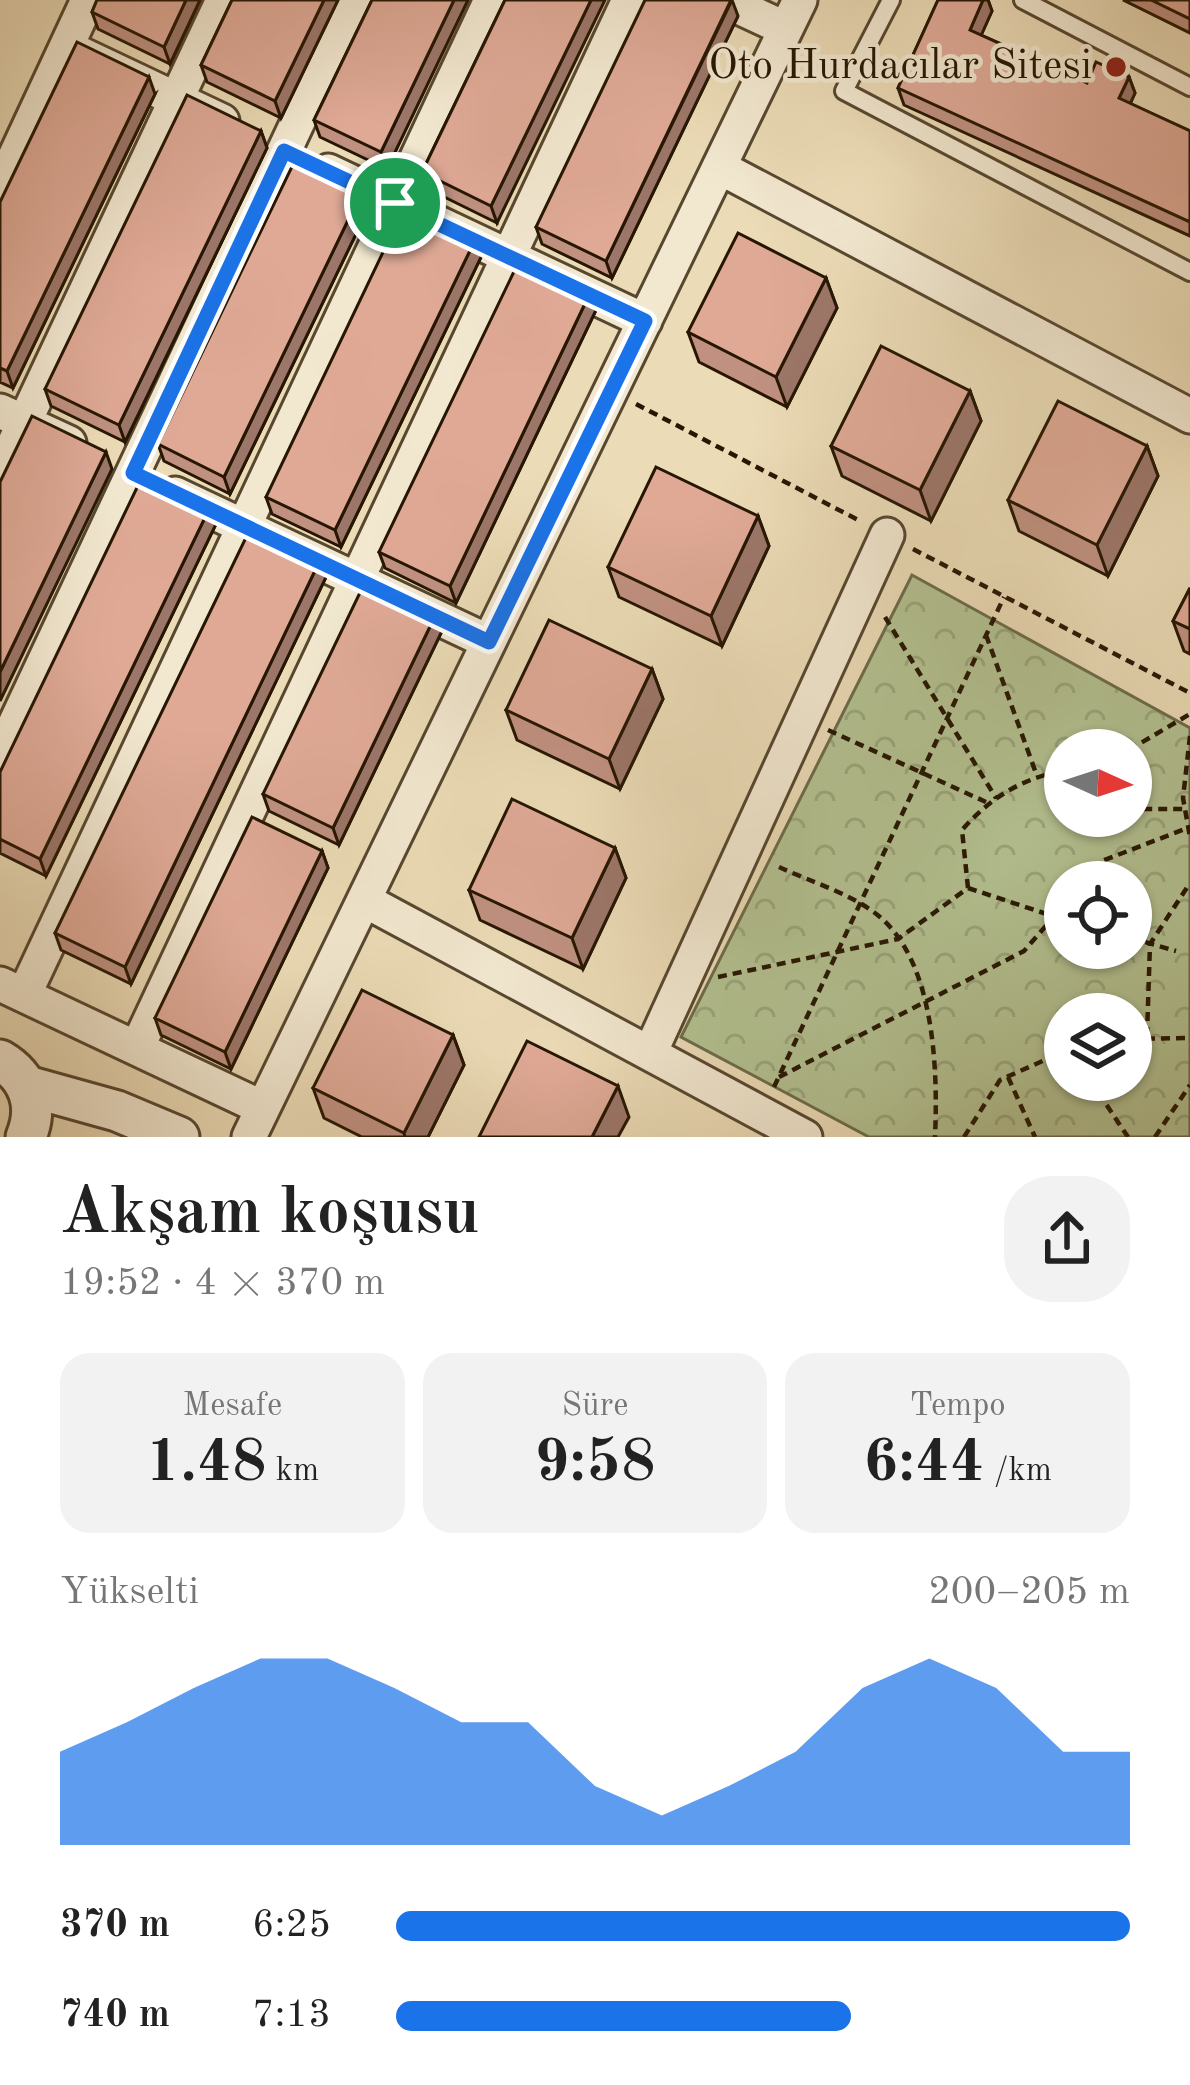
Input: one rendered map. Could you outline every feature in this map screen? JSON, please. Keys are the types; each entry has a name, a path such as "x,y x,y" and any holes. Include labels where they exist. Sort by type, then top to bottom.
{"street":[{"path":"0,189 88,0"},
{"path":"0,474 12,416 223,0"},
{"path":"0,756 111,463 284,151 355,0"},
{"path":"490,0 244,526 12,989 137,1048 256,1123 793,15 724,0"},
{"path":"137,1048 629,0"},
{"path":"66,47 645,321"},
{"path":"719,167 1190,416"},
{"path":"12,416 489,642"},
{"path":"650,1053 887,535"},
{"path":"364,900 805,1137"},
{"path":"13,1073 33,1116 26,1137"},
{"path":"13,1073 179,1137"}],"lane":[{"path":"891,0 844,92 1190,272"},
{"path":"1023,0 1190,87"}],"path":[{"path":"1004,596 779,1077 1024,951 1044,928"},
{"path":"885,617 996,798"},
{"path":"986,635 1037,776"},
{"path":"1152,736 1190,714"},
{"path":"803,719 986,802"},
{"path":"1190,736 1184,809 1190,837"},
{"path":"968,888 962,830 986,802 1044,774"},
{"path":"1152,809 1184,809"},
{"path":"1102,861 1189,828"},
{"path":"779,867 860,904 881,918 898,940 925,1002 938,1066 934,1137"},
{"path":"1152,941 1190,883"},
{"path":"681,985 898,940 968,888"},
{"path":"968,888 1044,914"},
{"path":"1152,945 1177,951"},
{"path":"1152,1036 1190,1038"},
{"path":"964,1137 1000,1080 1044,1061"},
{"path":"1008,1077 1036,1137"},
{"path":"1155,1137 1190,1085"},
{"path":"1104,1101 1128,1137"}],"green space":[{"path":"912,575 1190,728 1190,1137 869,1137 681,1037"}],"building":[{"path":"97,0 186,0 164,47 92,12"},
{"path":"232,0 324,0 275,101 201,65"},
{"path":"372,0 454,0 381,152 314,120"},
{"path":"505,0 591,0 491,206 422,172"},
{"path":"645,0 731,0 606,261 536,227"},
{"path":"938,0 983,0 970,30 1087,83 1096,62 1129,77 1119,98 1190,131 1190,222 898,88"},
{"path":"1151,0 1190,0 1190,19"},
{"path":"77,42 149,77 7,371 0,368 0,202"},
{"path":"187,95 261,131 119,425 45,389"},
{"path":"300,150 366,183 224,477 158,444"},
{"path":"407,202 477,236 335,530 266,497"},
{"path":"738,233 826,278 776,377 688,332"},
{"path":"521,257 591,291 450,586 379,552"},
{"path":"881,346 970,391 920,490 831,446"},
{"path":"1058,401 1147,446 1097,545 1008,500"},
{"path":"32,416 106,452 0,672 0,482"},
{"path":"656,467 758,516 711,616 608,567"},
{"path":"145,471 212,503 40,859 0,839 0,772"},
{"path":"253,523 322,556 125,967 55,933"},
{"path":"367,578 437,612 333,828 263,794"},
{"path":"1190,588 1190,629 1173,621"},
{"path":"549,620 652,669 609,759 506,710"},
{"path":"512,799 615,848 572,938 469,890"},
{"path":"252,817 322,851 225,1052 155,1018"},
{"path":"362,990 453,1035 404,1133 313,1088"},
{"path":"527,1041 618,1086 592,1137 479,1137"}],"place":[{"name":"Oto Hurdacılar Sitesi","path":"1116,67"}],"route":[{"path":"284,151 395,203 645,321 489,642 133,473 284,151"}]}
